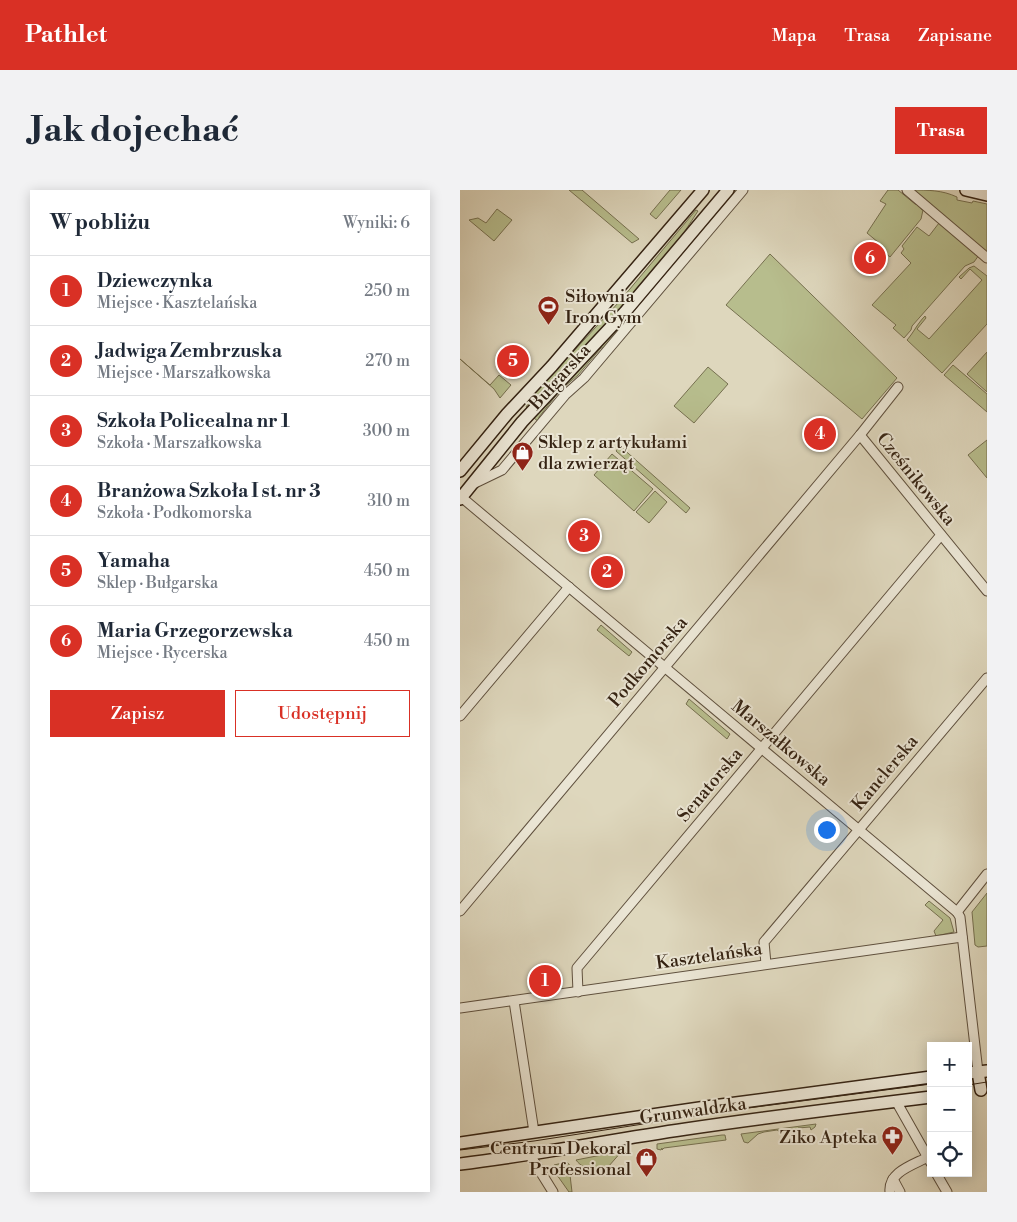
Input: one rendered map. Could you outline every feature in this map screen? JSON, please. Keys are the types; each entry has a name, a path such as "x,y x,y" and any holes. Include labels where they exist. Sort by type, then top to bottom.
{"street":[{"name":"Bułgarska","path":"460,471 507,414 552,366 703,190"},
{"name":"Bułgarska","path":"460,497 522,422 625,312 728,190"},
{"name":"Bułgarska","path":"472,484 502,470 565,395 584,378 743,190"},
{"path":"907,190 987,258"},
{"path":"966,190 987,195"},
{"name":"Cześnikowska","path":"898,387 860,435 987,591"},
{"name":"Podkomorska","path":"460,911 860,435"},
{"name":"Marszałkowska","path":"460,497 957,912"},
{"name":"Senatorska","path":"578,992 578,968 940,535"},
{"path":"460,716 569,587"},
{"name":"Kanclerska","path":"766,964 764,942 987,678"},
{"path":"984,1090 978,1072 960,918 957,912 987,874"},
{"name":"Kasztelańska","path":"460,1008 962,937"},
{"path":"514,1000 534,1132"},
{"name":"Grunwaldzka","path":"460,1144 713,1106 927,1078"},
{"name":"Grunwaldzka","path":"460,1164 530,1155 561,1148 685,1129 927,1097"},
{"path":"896,1101 927,1156"},
{"path":"530,1155 553,1192"},
{"path":"890,1192 889,1186 892,1179 898,1173 927,1161"},
{"path":"938,1177 947,1192"},
{"path":"892,1179 900,1192"}],"green space":[{"path":"569,190 582,190 639,239 632,243"},
{"path":"670,190 681,190 656,219 650,214"},
{"path":"735,190 737,190 604,348 601,348 578,375 564,387 565,391 558,393 539,417 539,422 534,418 634,309"},
{"path":"888,190 898,190 915,204 921,206 923,210 921,219 890,257 879,248 879,243 867,233 886,204 880,201"},
{"path":"911,190 940,192 957,197 957,200 987,204 987,255"},
{"path":"497,209 512,220 494,241 469,220 478,218 486,223"},
{"path":"696,210 698,211 683,234 624,305 527,408 536,392 619,302"},
{"path":"939,223 979,255 974,262 965,266 912,326 904,338 893,328 896,325 872,305 911,263 901,253 904,249 902,246 917,227 929,236"},
{"path":"770,254 897,378 862,419 726,305"},
{"path":"974,266 987,276 987,324 942,373 907,340 925,316 926,318 917,329 929,339 982,280 970,269 961,279 959,277"},
{"path":"987,352 987,392 967,374"},
{"path":"460,359 490,385 499,375 511,385 500,398 494,389"},
{"path":"953,365 987,394 987,412 944,375"},
{"path":"708,367 728,384 694,423 674,406"},
{"path":"987,440 987,478 968,455"},
{"path":"620,446 690,508 686,513 616,451"},
{"path":"612,454 653,489 634,511 594,475"},
{"path":"655,491 667,502 649,523 636,512"},
{"path":"601,625 632,652 629,656 597,630"},
{"path":"689,699 730,734 727,739 686,704"},
{"path":"987,893 987,946 978,947 975,945 972,912"},
{"path":"929,901 950,918 954,932 936,936 934,931 943,920 925,905"},
{"path":"816,1124 811,1130 810,1127 798,1128 798,1131 782,1133 777,1130 764,1132 758,1134 748,1143 744,1142 741,1134"},
{"path":"725,1135 726,1140 664,1148 662,1150 662,1148 661,1150 657,1149 657,1144"},
{"path":"622,1151 608,1167 586,1168 576,1160"},
{"path":"567,1162 576,1173 570,1175 572,1192 569,1192 552,1168 554,1165"}],"tram line":[{"path":"972,1084 987,1082"},
{"path":"460,1150 534,1141 733,1110 927,1085"}],"place":[{"name":"Maria Grzegorzewska","path":"870,258"},
{"name":"Siłownia Iron Gym","path":"549,325"},
{"name":"Yamaha","path":"513,361"},
{"name":"Branżowa Szkoła I st. nr 3","path":"820,434"},
{"name":"Sklep z artykułami dla zwierząt","path":"522,471"},
{"name":"Szkoła Policealna nr 1","path":"584,536"},
{"name":"Jadwiga Zembrzuska","path":"607,572"},
{"name":"Dziewczynka","path":"545,981"},
{"name":"Ziko Apteka","path":"893,1156"},
{"name":"Centrum Dekoral Professional","path":"647,1177"}]}
